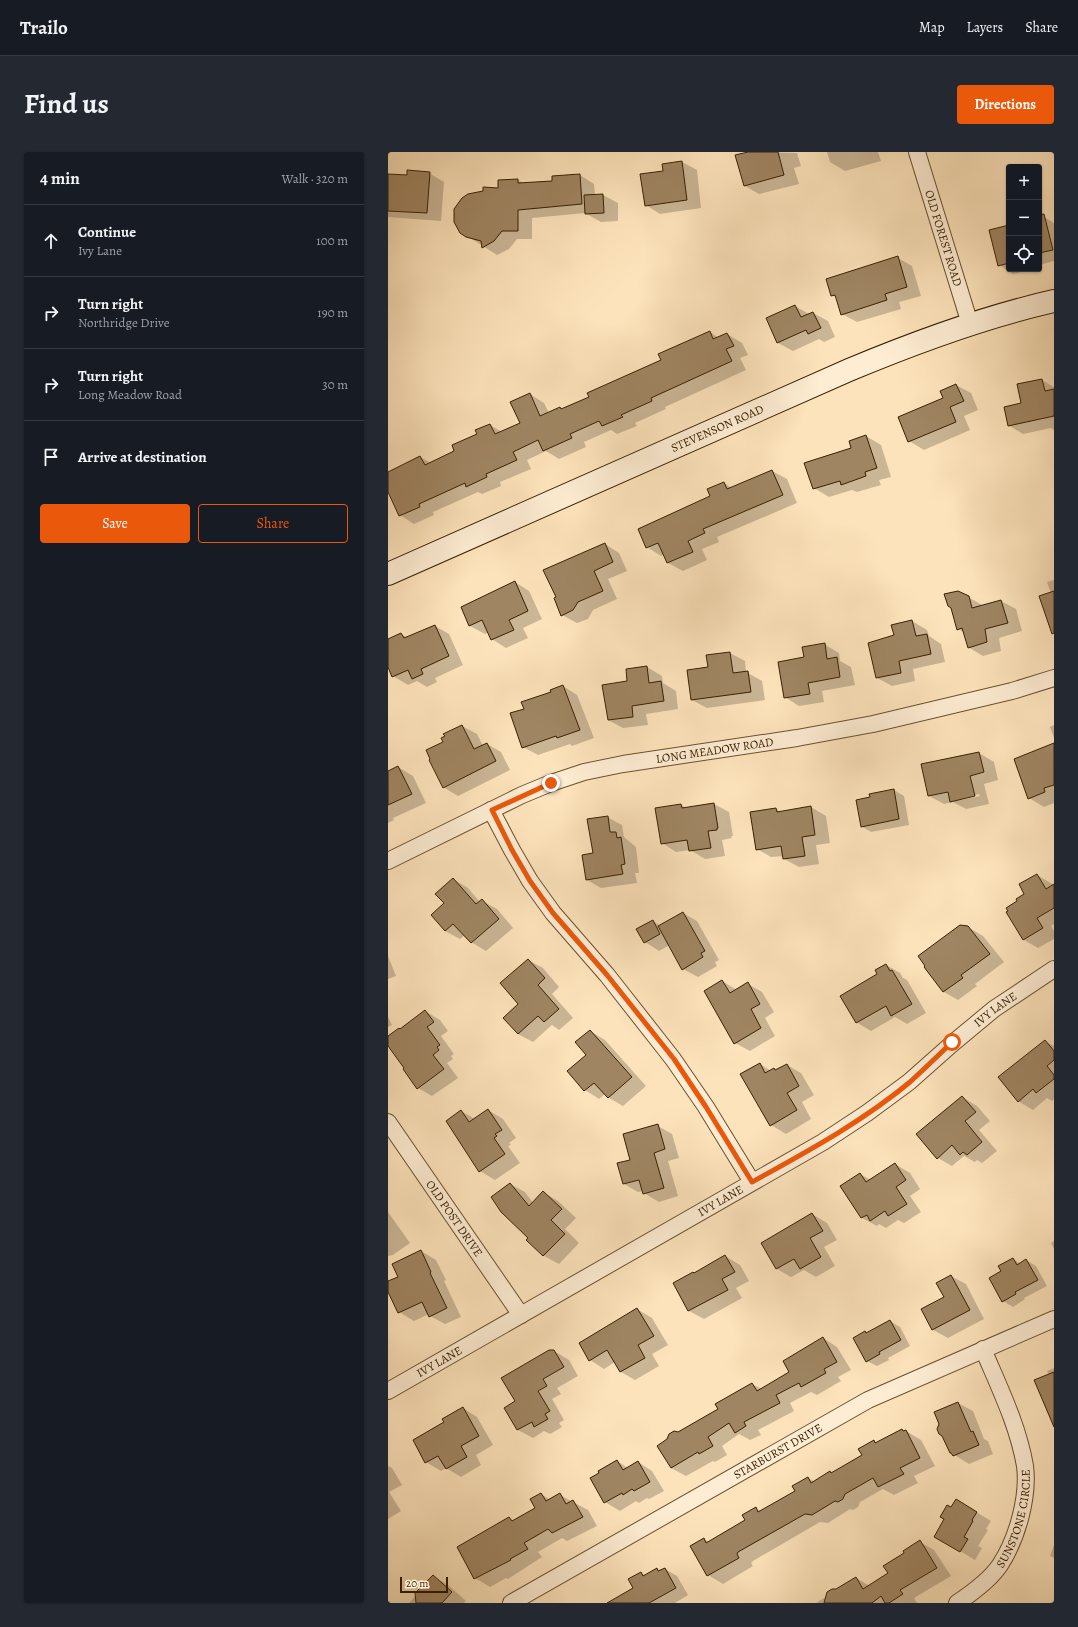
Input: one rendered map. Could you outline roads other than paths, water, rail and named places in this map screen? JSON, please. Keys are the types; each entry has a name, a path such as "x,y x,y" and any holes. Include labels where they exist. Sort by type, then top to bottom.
{"main road":[{"name":"STEVENSON ROAD","path":"388,574 849,370 919,341 970,324 1054,301"}],"street":[{"name":"OLD FOREST ROAD","path":"917,152 970,324"},
{"name":"LONG MEADOW ROAD","path":"388,861 551,783 584,772 623,764 797,738 873,724 1012,691 1054,678"},
{"path":"492,810 512,850 530,881 553,913 607,975 674,1059 706,1107 752,1182"},
{"name":"IVY LANE","path":"388,1391 823,1142 867,1113 909,1082 952,1042 994,1009 1054,969"},
{"name":"OLD POST DRIVE","path":"388,1122 521,1314"},
{"name":"STARBURST DRIVE","path":"511,1603 868,1400 1054,1319"},
{"name":"SUNSTONE CIRCLE","path":"957,1603 982,1584 1000,1565 1011,1544 1020,1520 1024,1496 1025,1467 1016,1431 983,1349"}]}
